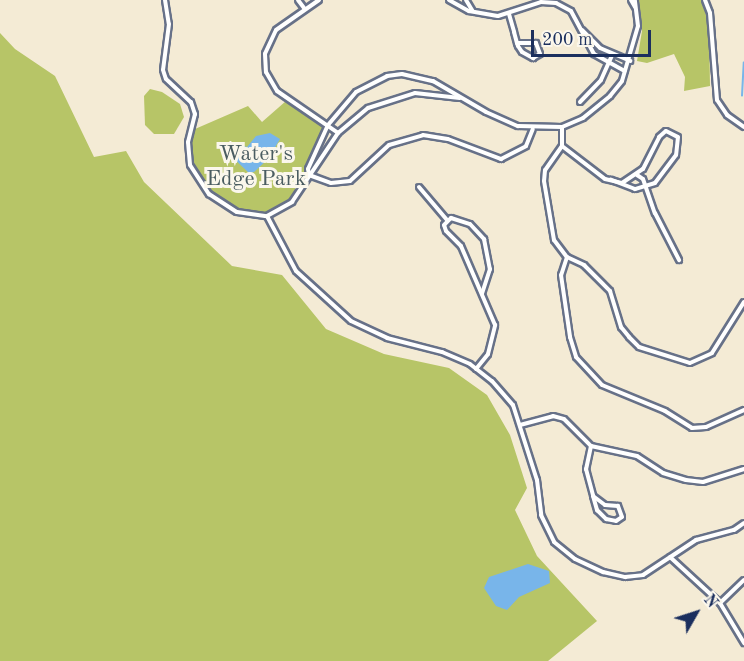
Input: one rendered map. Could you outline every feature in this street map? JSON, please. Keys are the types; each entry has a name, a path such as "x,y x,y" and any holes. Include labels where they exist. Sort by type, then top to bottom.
{"street":[{"path":"165,0 169,24 163,70 166,79 191,102 195,124 187,153 199,181 209,194 237,212 267,216 292,202 338,133 368,108 397,96 425,92 460,98"},
{"path":"298,0 304,8"},
{"path":"319,0 304,8 276,30 265,54 266,72 277,91 338,133"},
{"path":"449,0 486,15 509,14 541,2 556,3 571,11 588,47 609,64 625,71"},
{"path":"466,0 473,11"},
{"path":"309,175 308,168 328,125 356,92 387,76 422,77 500,120 533,129 562,127 598,108 622,81 630,61 638,26 633,0"},
{"path":"705,0 710,14 717,100 727,115 744,127"},
{"path":"509,14 517,43 528,57 540,54 536,43 517,43"},
{"path":"581,29 612,55 630,61"},
{"path":"580,102 601,80 612,55"},
{"path":"562,127 562,146 549,163 544,181 554,240 567,257 584,266 610,291 621,327 639,346 690,363 712,353 744,302"},
{"path":"309,175 331,183 350,181 389,145 411,136 448,139 501,159 526,146 533,129"},
{"path":"562,146 585,166 611,180 635,189 645,188 664,176 676,155 678,137 666,131 659,136 637,175 622,183 611,180"},
{"path":"637,175 679,260"},
{"path":"420,187 447,220 446,231 461,246 495,325 488,354 476,369"},
{"path":"267,216 296,271 351,321 387,338 442,352 476,369 513,405 537,480 542,515 554,542 575,560 625,577 643,575 696,540 734,530 744,523"},
{"path":"447,220 461,219 484,239 490,269 482,294"},
{"path":"567,257 561,275 570,337 576,357 602,385 665,411 692,428 706,427 744,410"},
{"path":"520,425 553,416 564,419 591,446 637,456 663,473 686,480 703,482 744,469"},
{"path":"591,446 586,458 593,496 597,510 606,519 616,521 622,518 618,506 605,505 593,496"},
{"path":"670,557 720,603 744,643"},
{"path":"720,603 744,580"}],"green space":[{"path":"639,0 702,0 709,26 710,86 684,91 685,77 674,54 647,63 637,61 642,31"},
{"path":"0,33 15,49 55,76 94,157 126,151 144,182 232,266 282,275 326,329 384,354 449,368 487,395 510,435 527,488 515,510 537,556 597,621 548,661 0,661"},
{"path":"150,89 162,92 180,104 184,117 174,134 154,134 145,125 144,96"},
{"name":"Water's Edge Park","path":"286,101 322,124 324,130 298,191 287,203 270,213 242,211 225,203 204,186 193,166 190,146 195,129 248,106 262,122"}],"water":[{"path":"270,133 280,139 268,159 254,172 249,173 229,154 228,148 234,143 247,147 256,136"},
{"path":"528,564 549,571 550,583 519,597 507,610 496,606 484,588 489,577"}],"waterway":[{"path":"742,96 744,63"}]}
